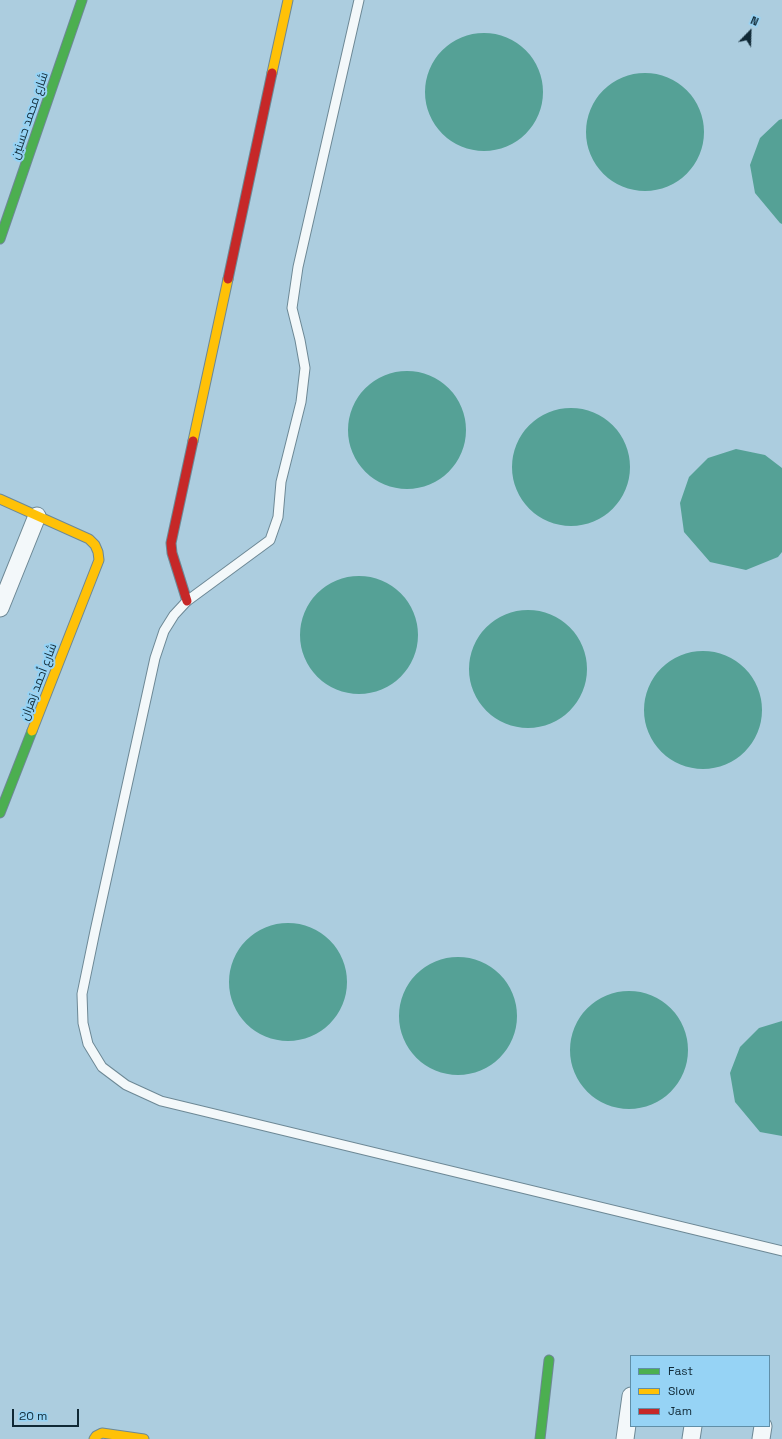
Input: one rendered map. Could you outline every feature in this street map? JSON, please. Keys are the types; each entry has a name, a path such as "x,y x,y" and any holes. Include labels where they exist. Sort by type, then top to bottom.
{"street":[{"name":"شارع محمد حسنين","path":"0,239 82,0"},
{"path":"187,601 172,553 172,543 288,0"},
{"path":"0,499 38,516 0,608"},
{"name":"شارع أحمد زهران","path":"0,813 99,560 95,545 89,539 38,516"},
{"path":"540,1439 549,1360"},
{"path":"625,1439 630,1403"},
{"path":"691,1439 693,1427"},
{"path":"761,1439 763,1427"},
{"path":"94,1439 102,1433 144,1439"}],"lane":[{"path":"359,0 298,267 292,308 305,368 301,402 281,482 278,517 270,540 187,601 174,615 164,631 155,658 94,931 82,994 83,1023 88,1044 102,1067 126,1085 161,1101 782,1250"}],"shaded area":[{"path":"484,33 507,37 526,50 539,69 543,92 539,115 526,134 507,147 484,151 461,147 442,134 429,115 425,92 429,69 442,50 461,37"},
{"path":"645,73 668,77 687,90 700,109 704,132 700,155 687,174 668,187 645,191 622,187 603,174 590,155 586,132 590,109 603,90 622,77"},
{"path":"782,119 782,224 755,193 750,165 760,138 779,120"},
{"path":"407,371 430,375 449,388 462,407 466,430 462,453 449,472 430,485 407,489 384,485 365,472 352,453 348,430 352,407 365,388 384,375"},
{"path":"571,408 594,412 613,425 626,444 630,467 626,490 613,509 594,522 571,526 548,522 529,509 516,490 512,467 516,444 529,425 548,412"},
{"path":"736,449 765,455 782,468 782,552 778,557 746,570 710,562 684,532 680,503 689,477 708,458"},
{"path":"359,576 382,580 401,593 414,612 418,635 414,658 401,677 382,690 359,694 336,690 317,677 304,658 300,635 304,612 317,593 336,580"},
{"path":"528,610 551,614 570,627 583,646 587,669 583,692 570,711 551,724 528,728 505,724 486,711 473,692 469,669 473,646 486,627 505,614"},
{"path":"703,651 726,655 745,668 758,687 762,710 758,733 745,752 726,765 703,769 680,765 661,752 648,733 644,710 648,687 661,668 680,655"},
{"path":"288,923 311,927 330,940 343,959 347,982 343,1005 330,1024 311,1037 288,1041 265,1037 246,1024 233,1005 229,982 233,959 246,940 265,927"},
{"path":"458,957 481,961 500,974 513,993 517,1016 513,1039 500,1058 481,1071 458,1075 435,1071 416,1058 403,1039 399,1016 403,993 416,974 435,961"},
{"path":"629,991 652,995 671,1008 684,1027 688,1050 684,1073 671,1092 652,1105 629,1109 606,1105 587,1092 574,1073 570,1050 574,1027 587,1008 606,995"},
{"path":"782,1021 782,1136 760,1132 735,1102 730,1073 740,1047 759,1028"}],"traffic: fast":[{"path":"0,239 82,0"},
{"path":"0,813 32,731"},
{"path":"540,1439 549,1360"}],"traffic: slow":[{"path":"272,73 288,0"},
{"path":"193,441 228,279"},
{"path":"0,499 89,539 95,545 98,552 99,560 32,731"},
{"path":"94,1439 102,1433 144,1439"}],"traffic: jam":[{"path":"228,279 272,73"},
{"path":"187,601 172,553 171,543 193,441"}]}
